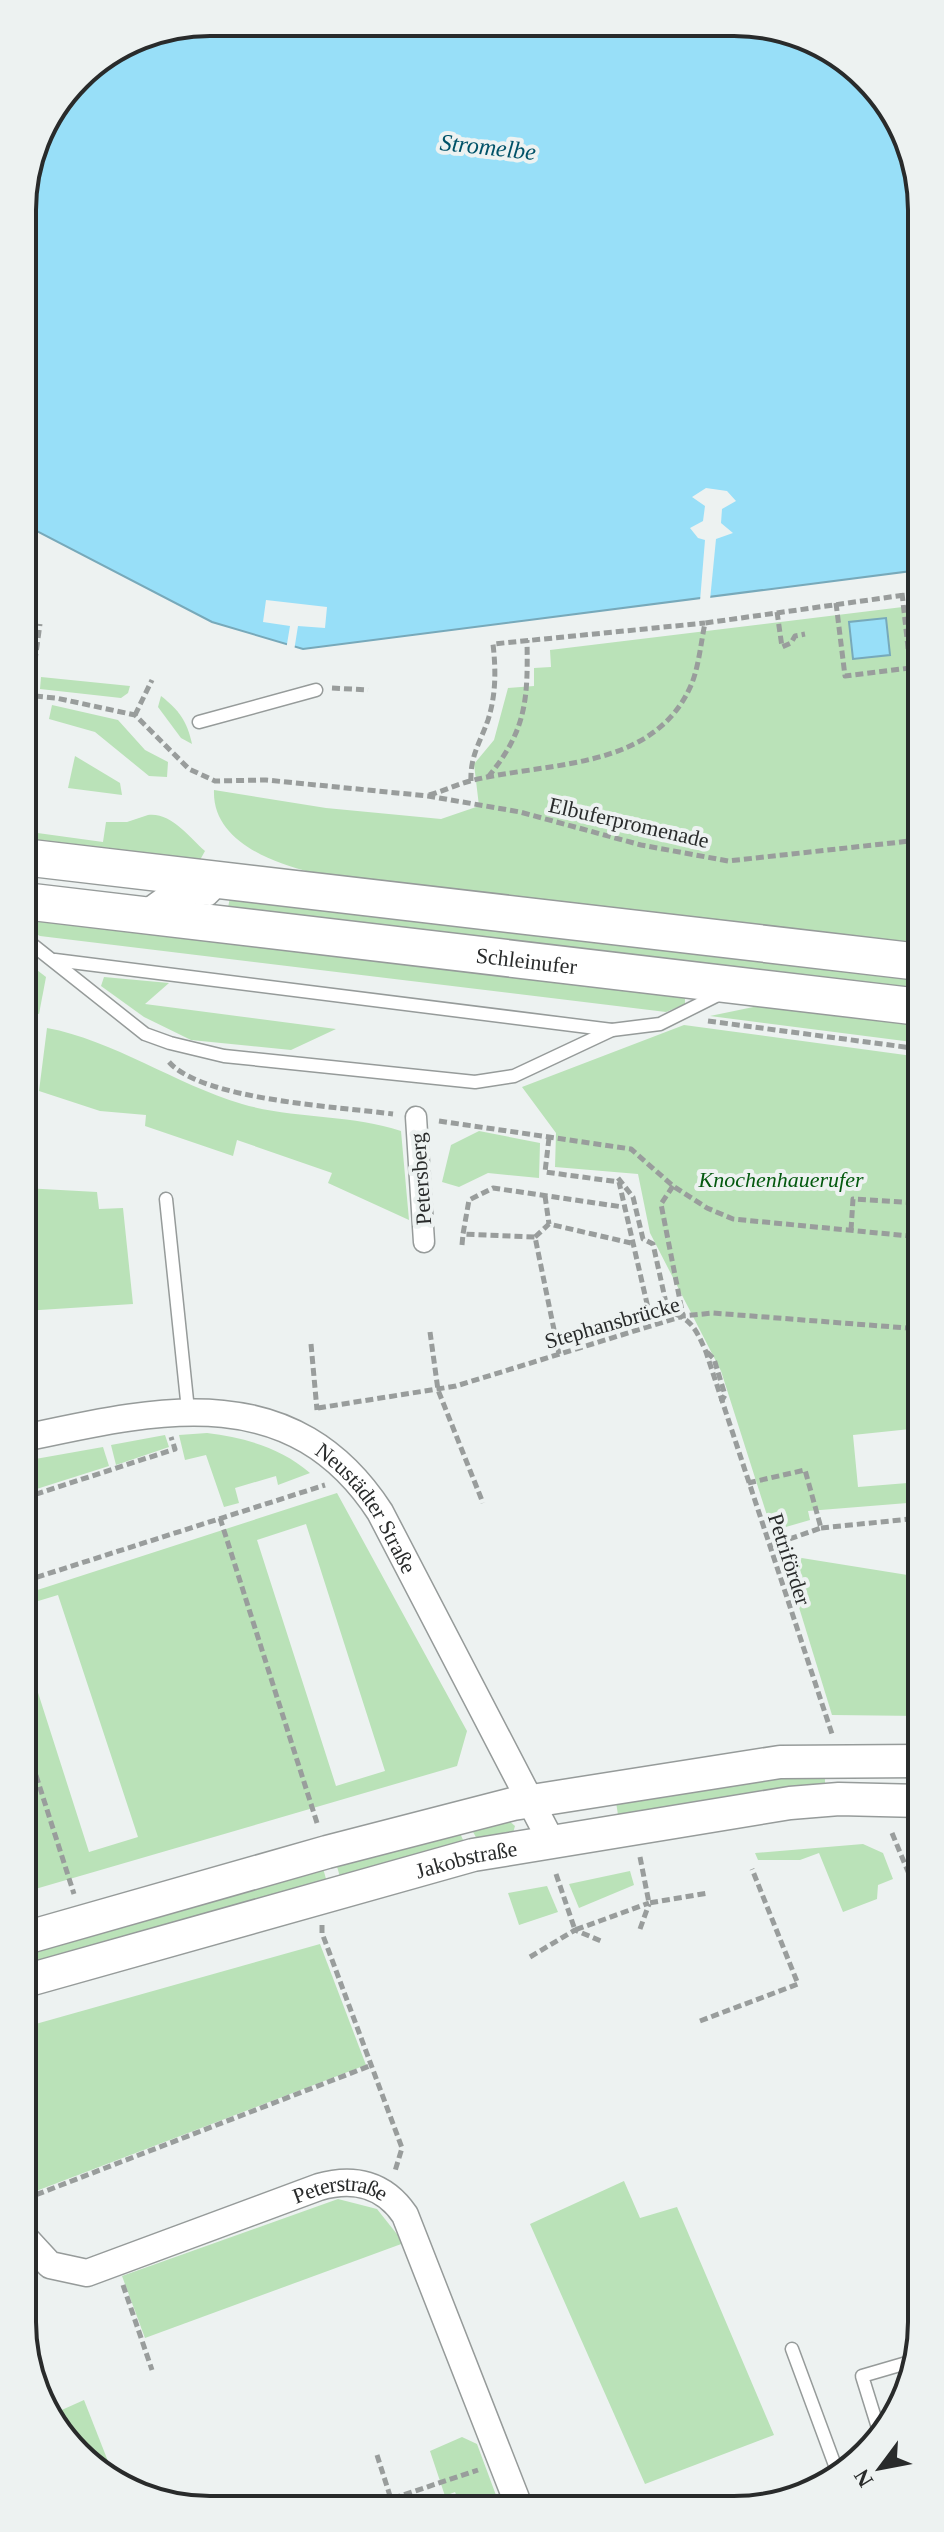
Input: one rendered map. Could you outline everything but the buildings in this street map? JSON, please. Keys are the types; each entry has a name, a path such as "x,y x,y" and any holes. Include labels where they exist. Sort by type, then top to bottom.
{"main road":[{"name":"Schleinufer","path":"36,859 908,961"},
{"name":"Schleinufer","path":"36,902 908,1006"}],"street":[{"name":"Petersberg","path":"416,1117 424,1242"},
{"name":"Neustädter Straße","path":"36,1436 176,1412 231,1412 264,1419 308,1440 348,1470 380,1512 551,1841"},
{"name":"Jakobstraße","path":"36,1935 425,1825 531,1800 780,1762 908,1761"},
{"name":"Jakobstraße","path":"36,1978 453,1861 551,1841 790,1803 839,1799 908,1801"},
{"name":"Peterstraße","path":"36,2250 50,2265 87,2273 332,2183 368,2184 387,2195 405,2215 515,2496"}],"lane":[{"path":"199,722 316,690"},
{"path":"133,914 160,895 210,899 227,881"},
{"path":"36,948 145,1034 224,1056 485,1082 514,1076 612,1030"},
{"path":"51,960 612,1030 660,1024 735,985"},
{"path":"166,1199 176,1412"},
{"path":"792,2349 834,2464"},
{"path":"876,2422 862,2376 903,2364"}],"path":[{"path":"902,593 908,649"},
{"path":"471,781 470,758 487,721 493,697 493,644 705,623 908,593"},
{"path":"836,603 845,676 908,668"},
{"path":"777,612 782,647 791,643 795,636 805,634"},
{"name":"Elbuferpromenade","path":"428,796 471,781 594,759 644,739 666,721 692,682 705,623"},
{"path":"36,646 40,624"},
{"path":"487,778 514,740 526,710 527,640"},
{"path":"36,698 135,715 152,680"},
{"path":"339,688 368,690"},
{"name":"Elbuferpromenade","path":"135,715 199,775 215,781 266,780 428,796 520,812 641,845 728,861 908,841"},
{"path":"145,1034 179,1074 223,1089 631,1149 673,1186 707,1208 733,1219 908,1236"},
{"path":"549,1138 545,1172 619,1180"},
{"path":"619,1180 648,1308 683,1316 661,1204 673,1186"},
{"path":"619,1180 633,1197 643,1239 653,1244 668,1312"},
{"path":"462,1245 469,1200 493,1188 623,1207"},
{"path":"545,1196 549,1224"},
{"path":"851,1230 853,1199 908,1202"},
{"path":"549,1224 631,1243"},
{"path":"463,1234 535,1237 549,1224"},
{"path":"535,1237 559,1354"},
{"name":"Stephansbrücke","path":"311,1344 318,1408 438,1390 683,1316 713,1313 908,1328"},
{"name":"Petriförder","path":"683,1316 697,1330 706,1352 828,1727"},
{"path":"430,1332 438,1390 483,1503"},
{"path":"36,1494 175,1449 176,1412"},
{"path":"36,1577 328,1484 348,1470"},
{"path":"748,1483 805,1470 821,1528"},
{"path":"220,1518 316,1820"},
{"path":"769,1546 821,1528 908,1519"},
{"path":"36,1775 83,1921"},
{"path":"892,1833 908,1872"},
{"path":"640,1857 649,1903 640,1929"},
{"path":"700,2021 798,1984 752,1869"},
{"path":"556,1874 575,1930 601,1941"},
{"path":"530,1957 575,1930 649,1903 708,1893"},
{"path":"322,1933 402,2148 387,2195"},
{"path":"36,2195 372,2065"},
{"path":"122,2284 152,2370"},
{"path":"377,2455 390,2496"},
{"path":"400,2496 502,2462"}],"green space":[{"path":"908,606 908,944 310,872 278,862 246,846 223,822 216,807 214,790 326,808 441,819 479,806 474,764 494,740 508,688 534,686 534,668 551,667 550,650"},
{"path":"41,677 130,686 128,693 121,698 40,689"},
{"path":"161,696 181,717 192,744 181,738 158,707"},
{"path":"52,705 118,720 145,750 168,762 167,777 149,776 95,732 49,719"},
{"path":"75,756 120,783 122,795 68,788"},
{"path":"148,815 164,817 205,851 200,860 36,840 36,833 103,842 106,822 127,822"},
{"path":"230,897 908,979 908,989 228,908"},
{"path":"36,919 685,996 685,1004 666,1012 36,934"},
{"path":"36,969 46,977 39,1014 36,1013"},
{"path":"104,977 169,983 145,1004 336,1029 291,1050 191,1040 144,1017 101,986"},
{"path":"763,1005 908,1022 908,1041 710,1016"},
{"name":"Knochenhauerufer","path":"684,1025 908,1055 908,1429 853,1435 858,1487 908,1483 908,1503 808,1511 810,1520 772,1531 721,1371 650,1233 638,1174 555,1167 556,1133 522,1087"},
{"path":"47,1028 96,1042 242,1104 401,1131 409,1220 328,1183 332,1173 237,1140 233,1156 145,1126 146,1115 100,1111 39,1091"},
{"path":"479,1131 540,1143 539,1178 488,1173 459,1187 442,1182 451,1145"},
{"path":"36,1189 97,1192 99,1209 123,1208 133,1304 36,1310"},
{"path":"207,1433 262,1445 287,1456 310,1473 278,1485 276,1476 235,1488 239,1503 224,1507 206,1455 185,1460 179,1435"},
{"path":"165,1435 169,1447 116,1465 111,1445"},
{"path":"103,1447 109,1466 36,1489 36,1459"},
{"path":"337,1493 467,1731 457,1766 36,1889 36,1686 89,1852 138,1837 58,1595 36,1602 36,1590","holes":["306,1524 385,1771 336,1786 257,1540"]},
{"path":"783,1555 908,1575 908,1716 832,1715"},
{"path":"825,1773 825,1786 747,1793 618,1815 616,1802 745,1781"},
{"path":"508,1820 515,1826 513,1833 478,1841 472,1830"},
{"path":"459,1831 464,1842 340,1877 336,1863"},
{"path":"863,1844 883,1853 893,1879 878,1885 877,1899 843,1912 819,1853 800,1860 758,1860 755,1853"},
{"path":"323,1868 326,1879 36,1962 36,1950"},
{"path":"630,1871 634,1885 579,1908 569,1884"},
{"path":"547,1886 558,1912 519,1925 508,1893"},
{"path":"320,1944 366,2065 36,2191 36,2024"},
{"path":"624,2181 640,2218 677,2207 774,2435 645,2484 530,2224"},
{"path":"338,2199 377,2209 404,2243 145,2338 122,2276"},
{"path":"84,2400 109,2463 79,2437 61,2410"},
{"path":"462,2437 477,2444 496,2496 457,2496 455,2492 445,2496 430,2451"}],"water":[{"name":"Stromelbe","path":"199,36 734,36 768,39 811,54 840,72 865,95 890,133 899,154 908,199 908,571 303,649 212,622 36,531 37,188 49,144 59,123 95,79 144,49"},
{"path":"886,618 890,655 853,659 849,622"}],"pier":[{"path":"706,488 727,491 736,501 722,509 721,523 733,533 716,539 710,600 700,601 705,540 698,538 690,528 703,521 705,506 692,497"},
{"path":"266,600 327,607 325,628 298,626 294,651 286,650 290,626 263,622"}]}
